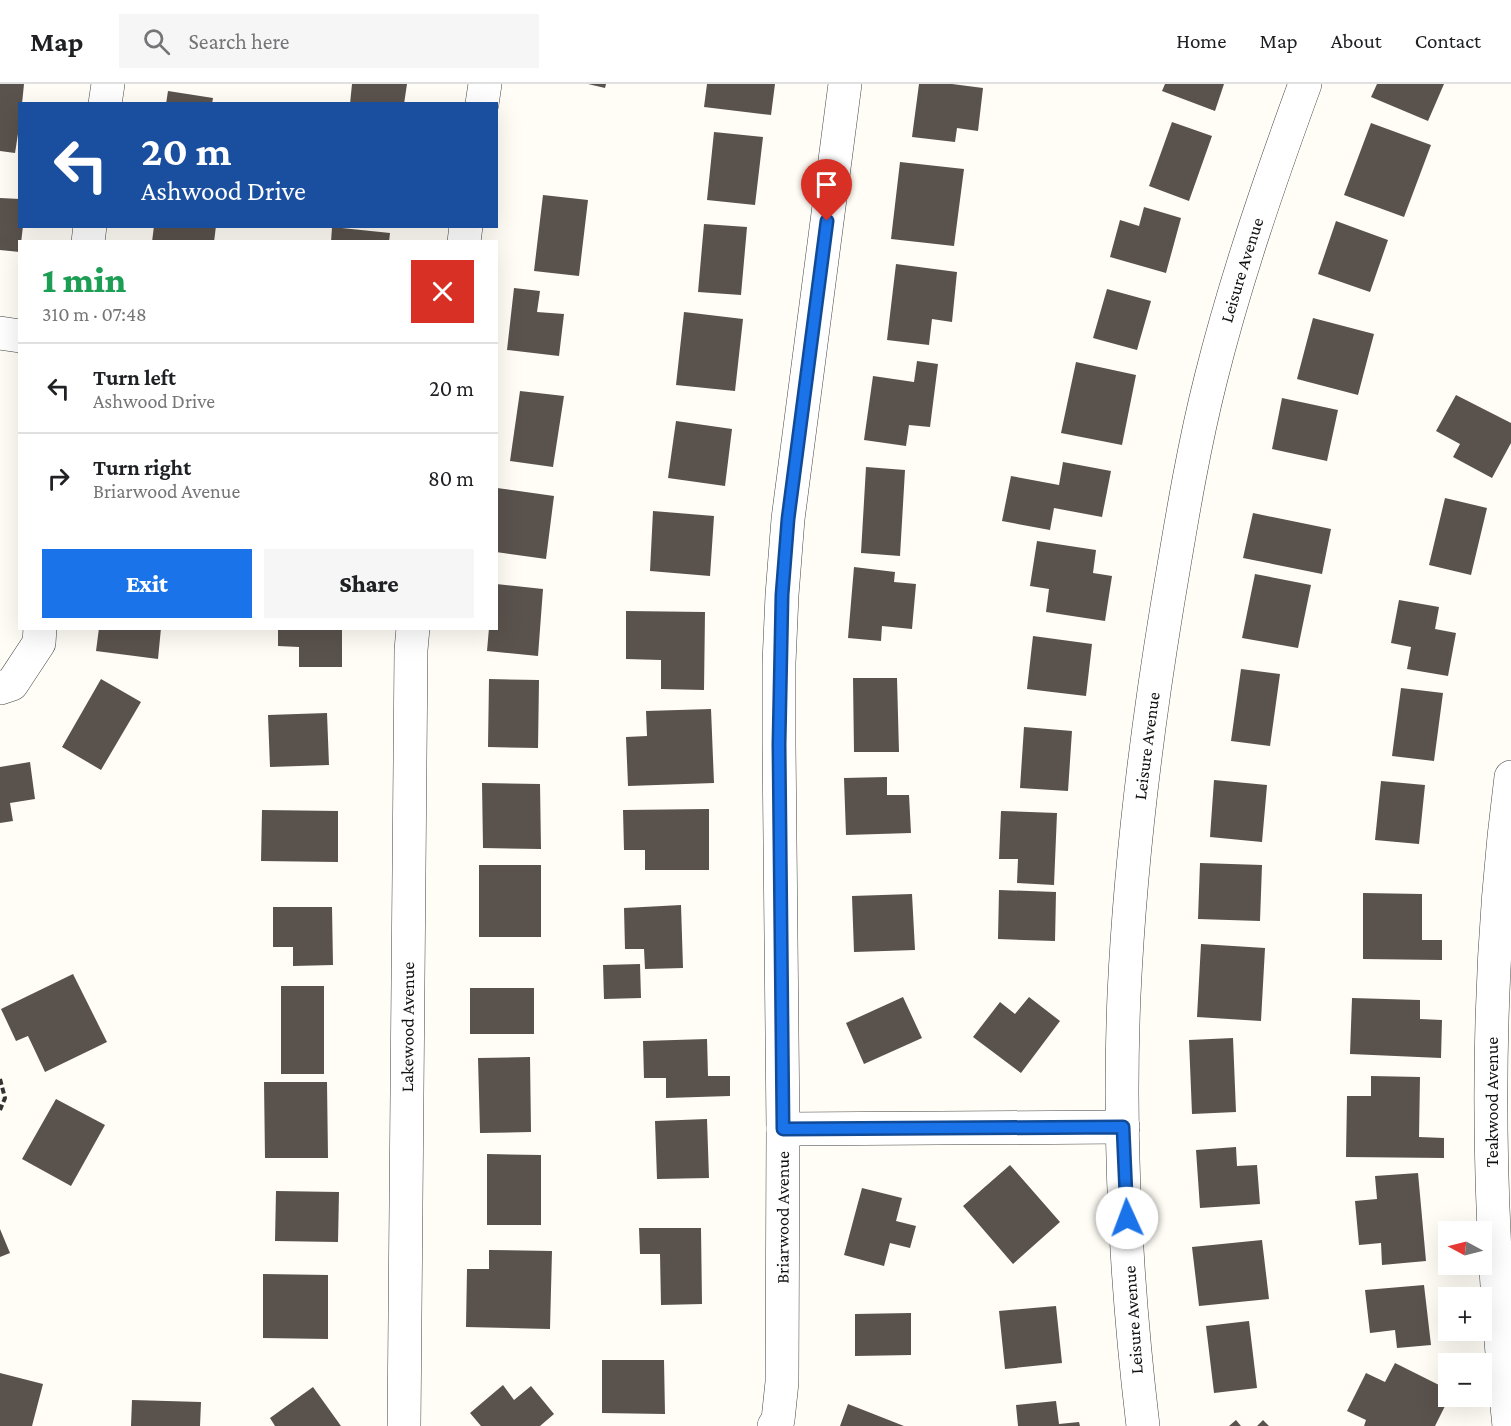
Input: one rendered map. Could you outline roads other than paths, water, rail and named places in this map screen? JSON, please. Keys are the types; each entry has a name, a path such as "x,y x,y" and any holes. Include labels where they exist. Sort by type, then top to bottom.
{"street":[{"path":"105,102 108,84"},
{"path":"482,102 485,84"},
{"name":"Briarwood Avenue","path":"776,1423 782,1382 783,1129 779,744 782,595 788,519 845,84"},
{"name":"Leisure Avenue","path":"1143,1426 1132,1332 1123,1127 1124,995 1139,804 1154,686 1187,486 1211,376 1242,268 1305,84"},
{"path":"0,333 18,336"},
{"path":"6,686 39,642 40,630"},
{"name":"Lakewood Avenue","path":"404,1426 413,630"},
{"name":"Teakwood Avenue","path":"1509,1426 1498,1325 1493,1217 1492,1042 1496,917 1511,777"},
{"path":"783,1129 1123,1127"}]}
